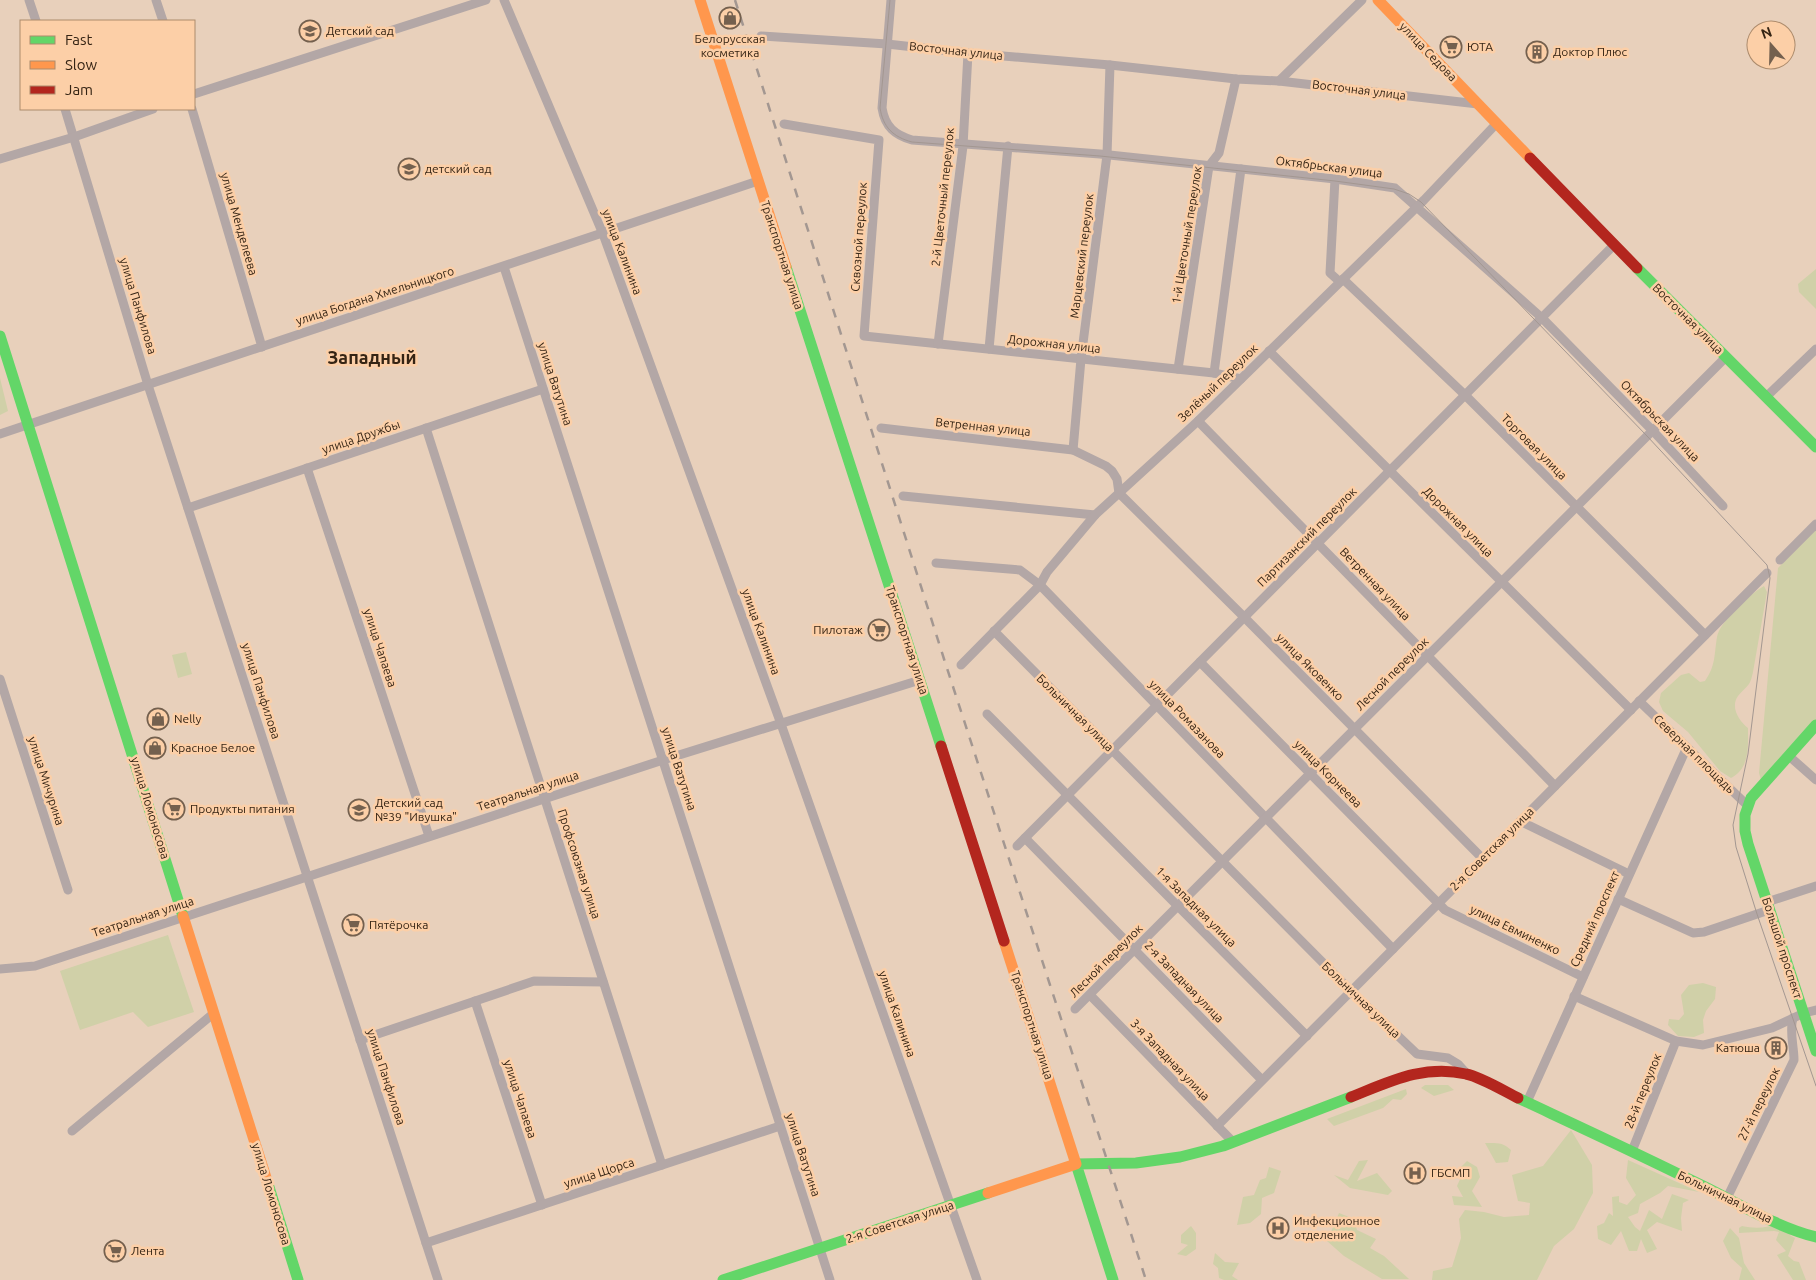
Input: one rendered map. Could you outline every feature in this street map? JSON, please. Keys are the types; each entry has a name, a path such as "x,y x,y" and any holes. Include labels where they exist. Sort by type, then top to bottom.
{"main road":[{"name":"Транспортная улица","path":"700,0 1113,1280"},
{"name":"улица Седова","path":"1378,0 1478,104"},
{"name":"Восточная улица","path":"1478,104 1614,245 1816,447"},
{"name":"улица Ломоносова","path":"0,336 298,1280"},
{"name":"Северная площадь","path":"1748,844 1745,831 1745,814 1751,798 1816,725"},
{"name":"Большой проспект","path":"1748,844 1768,906 1798,1016 1816,1051"},
{"name":"2-я Советская улица","path":"723,1280 1076,1164 1136,1163 1180,1157 1233,1142 1405,1076 1434,1070 1468,1074"},
{"name":"Больничная улица","path":"1468,1074 1632,1151 1776,1222 1816,1237"}],"street":[{"path":"29,0 36,20"},
{"path":"156,0 163,20"},
{"path":"195,94 486,0"},
{"name":"улица Калинина","path":"504,0 603,234 781,724 977,1280"},
{"path":"887,44 892,0"},
{"path":"1279,81 1362,0"},
{"name":"Восточная улица","path":"760,36 887,44 1236,79 1279,81 1478,104"},
{"name":"Октябрьская улица","path":"887,44 883,116 889,128 903,138 1106,155 1395,188 1542,318 1653,431 1723,506"},
{"name":"2-й Цветочный переулок","path":"938,344 963,144 968,53"},
{"name":"Марцевский переулок","path":"1073,450 1081,359 1106,155 1110,65"},
{"name":"1-й Цветочный переулок","path":"1178,369 1209,166 1219,153 1236,79"},
{"name":"улица Панфилова","path":"65,110 148,385 438,1280"},
{"path":"0,159 74,137 150,110"},
{"name":"улица Менделеева","path":"192,110 262,347"},
{"name":"Зелёный переулок","path":"961,665 1040,585 1047,572 1095,515 1198,421 1417,207 1497,123"},
{"name":"Сквозной переулок","path":"784,124 879,140 864,336"},
{"path":"989,349 1008,146"},
{"path":"1214,373 1241,169"},
{"name":"Торговая улица","path":"1335,180 1330,273 1342,280 1465,395 1705,635"},
{"name":"улица Богдана Хмельницкого","path":"0,434 758,181"},
{"name":"Партизанский переулок","path":"1017,846 1614,245"},
{"name":"улица Ватутина","path":"504,267 830,1280"},
{"name":"Дорожная улица","path":"864,336 1214,373 1241,379"},
{"path":"1766,397 1816,349"},
{"name":"Дорожная улица","path":"1269,351 1630,710"},
{"name":"Лесной переулок","path":"1075,1010 1726,357"},
{"name":"улица Дружбы","path":"188,508 543,389"},
{"name":"Ветренная улица","path":"1198,421 1555,786"},
{"name":"Профсоюзная улица","path":"426,428 662,1165"},
{"name":"Ветренная улица","path":"881,428 1073,450 1106,466 1112,471 1117,480 1119,493"},
{"name":"улица Чапаева","path":"307,468 429,836"},
{"name":"улица Яковенко","path":"1119,493 1482,859"},
{"path":"903,496 1095,515"},
{"path":"1780,560 1816,524"},
{"name":"улица Ромазанова","path":"936,563 1020,570 1040,585 1393,949"},
{"name":"2-я Советская улица","path":"1217,1126 1767,573"},
{"name":"Больничная улица","path":"994,631 1351,991 1417,1054 1448,1058 1458,1064 1468,1074"},
{"name":"улица Корнеева","path":"1200,662 1438,904"},
{"name":"улица Мичурина","path":"0,679 68,890"},
{"name":"Театральная улица","path":"0,969 35,966 663,760 920,680"},
{"name":"Северная площадь","path":"1639,701 1748,806"},
{"name":"1-я Западная улица","path":"986,714 1307,1036"},
{"name":"Средний проспект","path":"1527,1102 1687,747"},
{"path":"1789,756 1816,780"},
{"path":"1520,821 1629,874"},
{"name":"2-я Западная улица","path":"1025,838 1262,1080"},
{"path":"1618,899 1693,933 1704,932 1816,886"},
{"name":"улица Евминенко","path":"1438,904 1446,910 1583,977"},
{"path":"360,1040 534,981 603,982"},
{"name":"3-я Западная улица","path":"1090,995 1233,1142"},
{"path":"1574,996 1676,1041 1703,1045 1772,1028 1816,1010"},
{"name":"улица Чапаева","path":"475,1001 542,1205"},
{"path":"72,1131 214,1013"},
{"name":"27-й переулок","path":"1727,1198 1794,1060 1790,1026 1798,1016"},
{"name":"28-й переулок","path":"1632,1151 1676,1041"},
{"name":"улица Щорса","path":"426,1243 780,1126"}],"green space":[{"path":"1816,269 1816,309 1799,292 1798,284"},
{"path":"0,378 8,411 0,415"},
{"path":"1816,529 1816,720 1761,780 1759,773 1778,568"},
{"path":"1764,586 1767,592 1752,675 1749,684 1738,696 1735,705 1739,718 1748,728 1747,756 1742,769 1731,778 1720,771 1688,732 1663,711 1659,702 1661,693 1681,675 1689,673 1700,682 1705,681 1713,665 1719,631 1729,616 1744,601"},
{"path":"186,652 192,674 178,678 172,655"},
{"path":"168,935 194,1012 148,1027 133,1012 80,1030 60,971"},
{"path":"1703,983 1716,987 1715,999 1706,1011 1703,1020 1704,1033 1694,1037 1678,1036 1668,1025 1669,1019 1679,1020 1684,1014 1681,995 1689,985"},
{"path":"1425,1085 1448,1085 1454,1090 1434,1096 1421,1088"},
{"path":"1406,1089 1407,1094 1401,1100 1393,1099 1383,1108 1334,1126 1327,1119"},
{"path":"1571,1130 1592,1165 1593,1193 1574,1229 1554,1246 1537,1280 1432,1280 1433,1271 1452,1267 1461,1238 1459,1219 1465,1210 1504,1217 1529,1215 1530,1203 1518,1201 1512,1175 1543,1166"},
{"path":"1485,1143 1508,1147 1511,1150 1508,1162 1496,1163"},
{"path":"1368,1160 1357,1181 1377,1173 1392,1191 1388,1195 1350,1188 1334,1175 1348,1180 1359,1161"},
{"path":"1628,1160 1699,1192 1668,1186 1660,1193 1640,1204 1638,1213 1628,1217 1640,1231 1649,1210 1662,1219 1672,1194 1689,1200 1683,1203 1682,1231 1657,1222 1647,1230 1657,1249 1647,1253 1641,1239 1637,1251 1629,1251 1621,1231 1611,1245 1598,1239 1597,1226 1604,1223 1609,1213 1613,1216 1612,1197 1619,1196 1619,1202 1627,1205 1636,1195 1626,1178"},
{"path":"1467,1161 1477,1167 1480,1177 1472,1191 1482,1207 1454,1205 1452,1196 1463,1197 1457,1186 1461,1177 1459,1169"},
{"path":"1269,1167 1281,1171 1274,1193 1262,1198 1261,1214 1250,1223 1237,1225 1243,1197 1254,1195 1260,1180 1266,1178"},
{"path":"1339,1213 1354,1219 1357,1230 1376,1239 1370,1248 1384,1256 1409,1279 1382,1279 1344,1256 1327,1241"},
{"path":"1780,1223 1795,1238 1788,1256 1794,1261 1799,1262 1806,1280 1793,1280 1777,1255 1786,1251 1776,1240 1779,1232 1739,1233 1739,1228 1742,1226 1761,1228"},
{"path":"1191,1226 1196,1233 1196,1249 1186,1256 1177,1254 1188,1245 1181,1243 1181,1235"},
{"path":"1730,1228 1739,1238 1744,1263 1755,1280 1739,1280 1742,1268 1731,1258 1723,1241"},
{"path":"1215,1253 1225,1262 1239,1263 1232,1276 1238,1280 1219,1278 1218,1268 1213,1264"}],"tram line":[{"path":"890,0 880,108 886,126 894,134 905,140 1100,156 1335,181 1394,189 1409,194 1421,202 1647,436 1767,565 1770,578 1748,754 1733,825 1736,847 1757,914 1816,1086"}],"railway":[{"path":"735,0 944,659 1146,1280"}],"traffic: fast":[{"path":"786,267 941,746"},
{"path":"1637,268 1816,447"},
{"path":"0,336 183,916"},
{"path":"1816,725 1751,798 1745,815 1745,831 1748,844 1816,1051"},
{"path":"1113,1280 1076,1164 1136,1163 1180,1157 1223,1146 1351,1097"},
{"path":"1518,1098 1656,1163 1772,1221 1816,1237"},
{"path":"268,1184 298,1280"},
{"path":"723,1280 988,1193"}],"traffic: slow":[{"path":"700,0 786,267"},
{"path":"1378,0 1530,158"},
{"path":"183,916 268,1184"},
{"path":"988,1193 1076,1164 1004,941"}],"traffic: jam":[{"path":"1530,158 1637,268"},
{"path":"941,746 1004,941"},
{"path":"1351,1097 1393,1080 1436,1071 1466,1074 1485,1081 1518,1098"}],"place":[{"name":"Белорусская косметика","path":"730,18"},
{"name":"Детский сад","path":"310,31"},
{"name":"ЮТА","path":"1451,47"},
{"name":"Доктор Плюс","path":"1537,52"},
{"name":"детский сад","path":"409,169"},
{"name":"Пилотаж","path":"879,630"},
{"name":"Nelly","path":"158,719"},
{"name":"Красное Белое","path":"155,748"},
{"name":"Продукты питания","path":"174,809"},
{"name":"Детский сад №39 \"Ивушка\"","path":"359,810"},
{"name":"Пятёрочка","path":"353,925"},
{"name":"Катюша","path":"1776,1048"},
{"name":"ГБСМП","path":"1415,1173"},
{"name":"Инфекционное отделение","path":"1278,1228"},
{"name":"Лента","path":"115,1251"}],"district":[{"name":"Западный","path":"372,358"}]}
